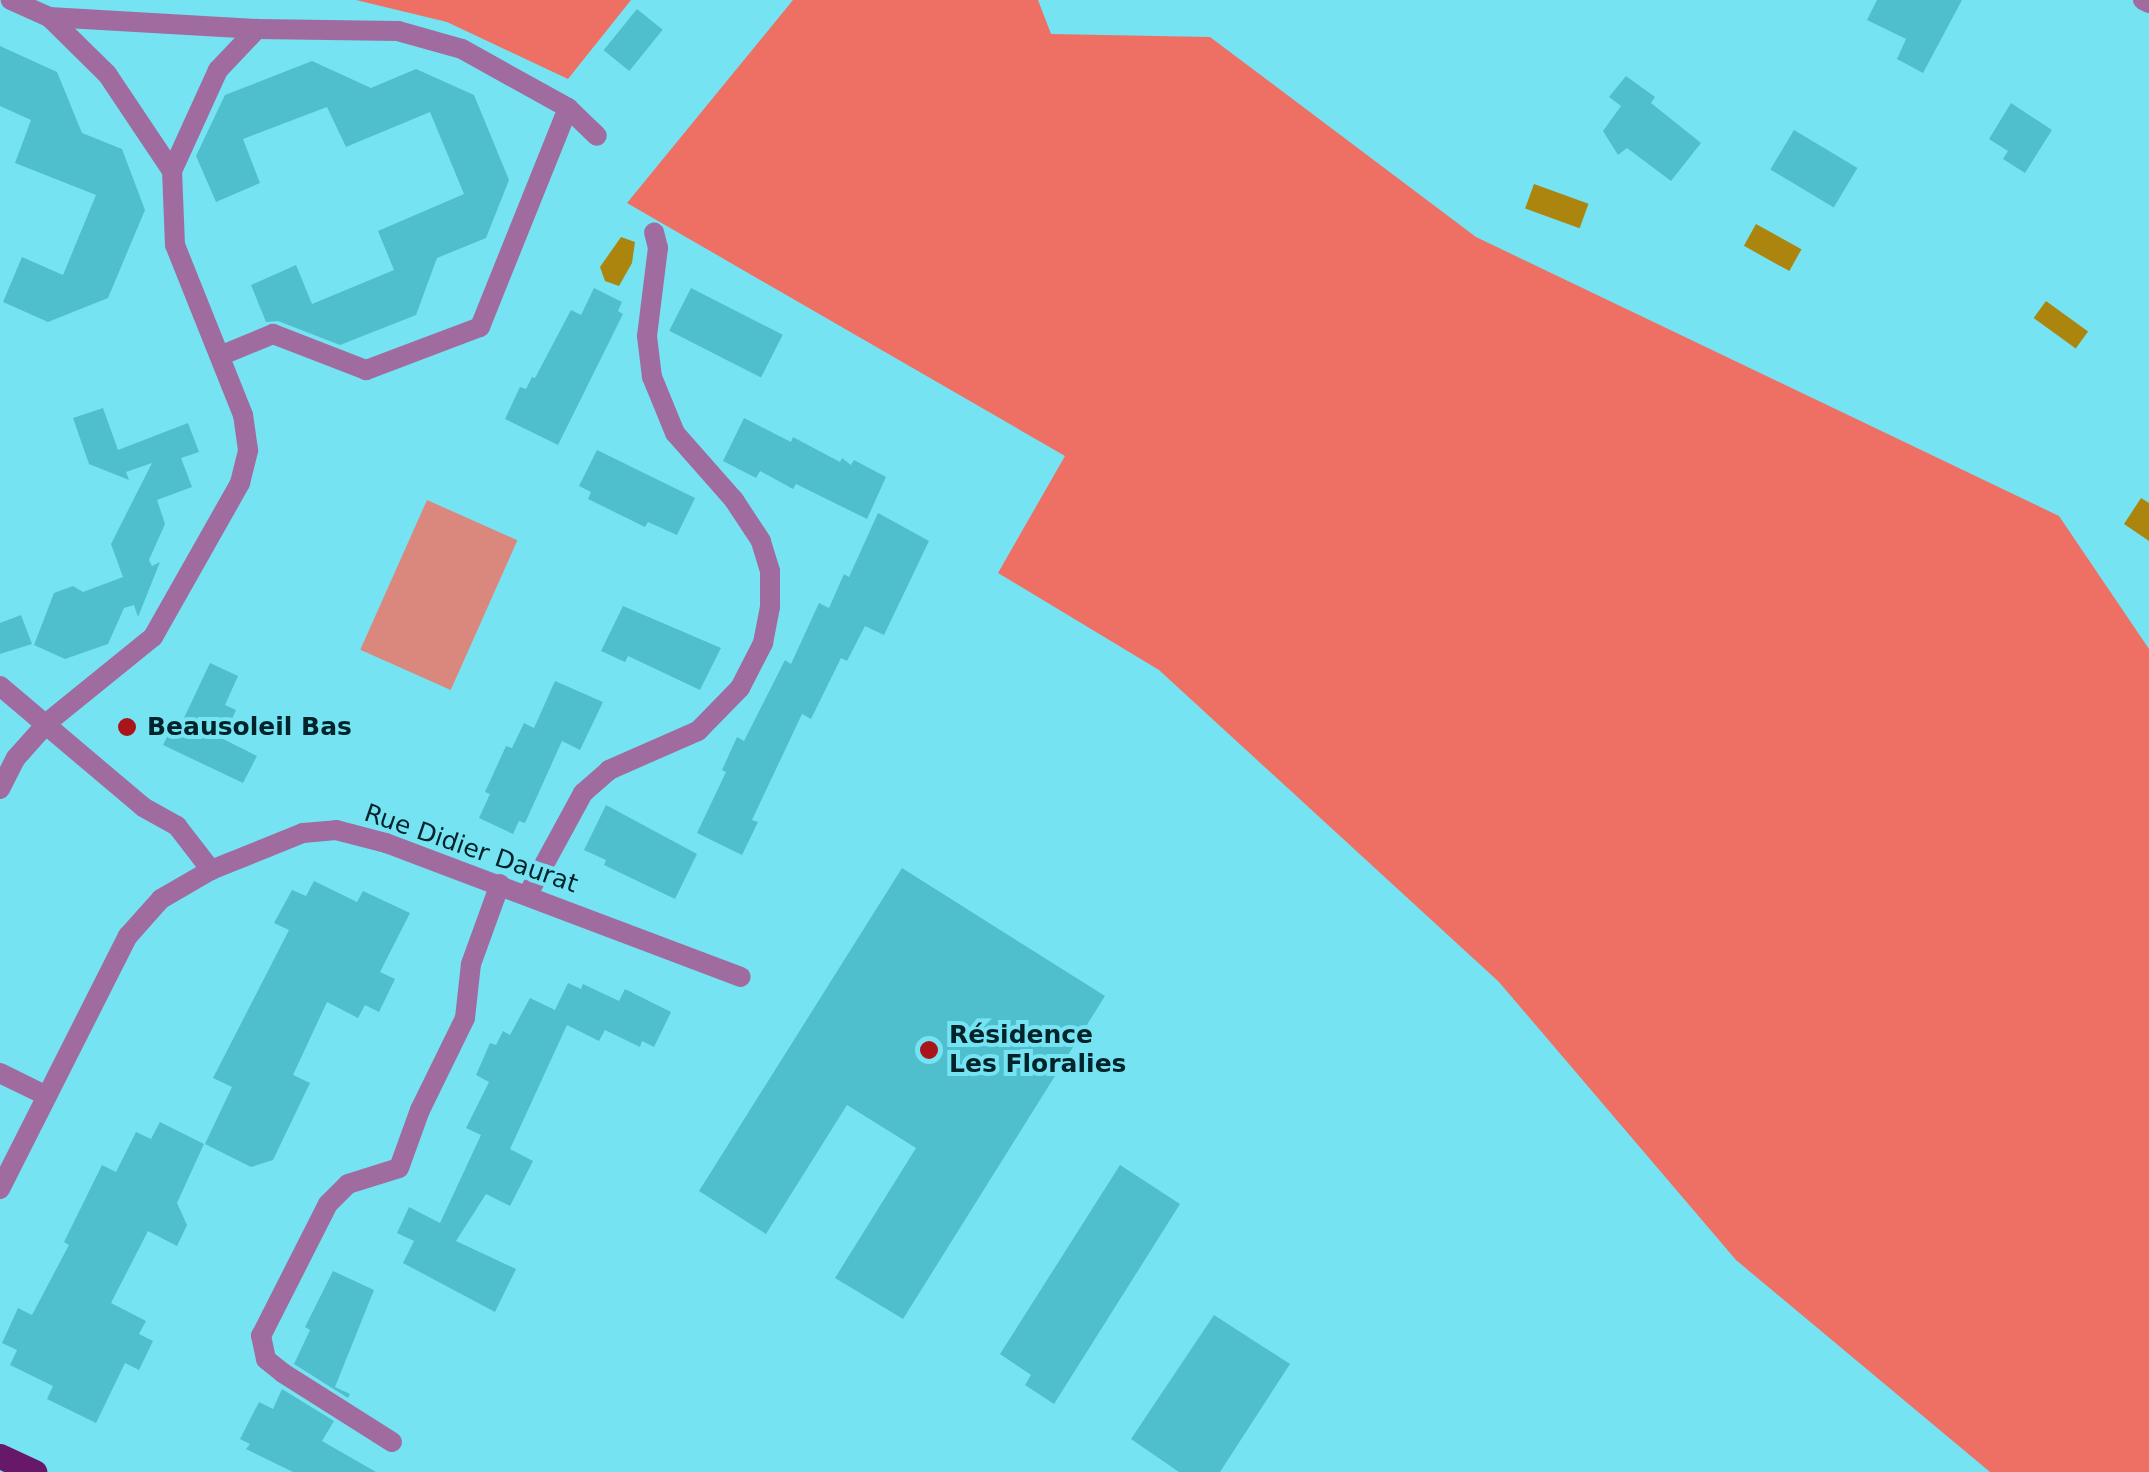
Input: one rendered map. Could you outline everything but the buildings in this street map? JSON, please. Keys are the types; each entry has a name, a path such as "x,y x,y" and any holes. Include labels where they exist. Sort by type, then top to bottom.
{"main road":[{"path":"0,1456 34,1472"}],"street":[{"path":"11,0 49,17 107,74 172,171"},
{"path":"49,17 398,32 462,49 568,108 597,136"},
{"path":"0,790 16,758 48,722 153,638 240,483 248,450 244,415 175,244 172,171 218,70 257,28"},
{"path":"220,356 273,334 366,370 480,328 568,108"},
{"path":"528,894 583,793 609,770 698,731 740,688 763,643 770,607 770,572 761,541 734,500 675,433 652,377 647,336 658,248 654,232"},
{"path":"0,686 48,722 143,807 177,826 211,870"},
{"name":"Rue Didier Daurat","path":"0,1188 128,936 161,899 211,870 303,833 336,830 386,842 740,977"},
{"path":"392,1442 283,1373 266,1359 261,1336 328,1204 348,1184 400,1168 420,1110 465,1018 472,964 500,884"},
{"path":"0,1074 47,1096"}],"shaded area":[{"path":"356,0 631,0 568,79 447,22"},
{"path":"793,0 1038,0 1051,34 1210,37 1476,237 2059,516 2149,649 2149,1472 1990,1472 1736,1260 1499,982 1159,670 998,573 1065,456 627,203"},
{"path":"1534,184 1589,204 1580,228 1525,208"},
{"path":"1756,224 1801,249 1789,271 1744,246"},
{"path":"621,237 635,242 632,263 619,286 605,281 600,267"},
{"path":"2046,301 2088,332 2076,349 2034,318"},
{"path":"2141,498 2149,503 2149,541 2124,524"},
{"path":"427,500 517,540 451,690 360,650"}],"place":[{"name":"Beausoleil Bas","path":"127,727"},
{"name":"Résidence Les Floralies","path":"929,1050"}]}
